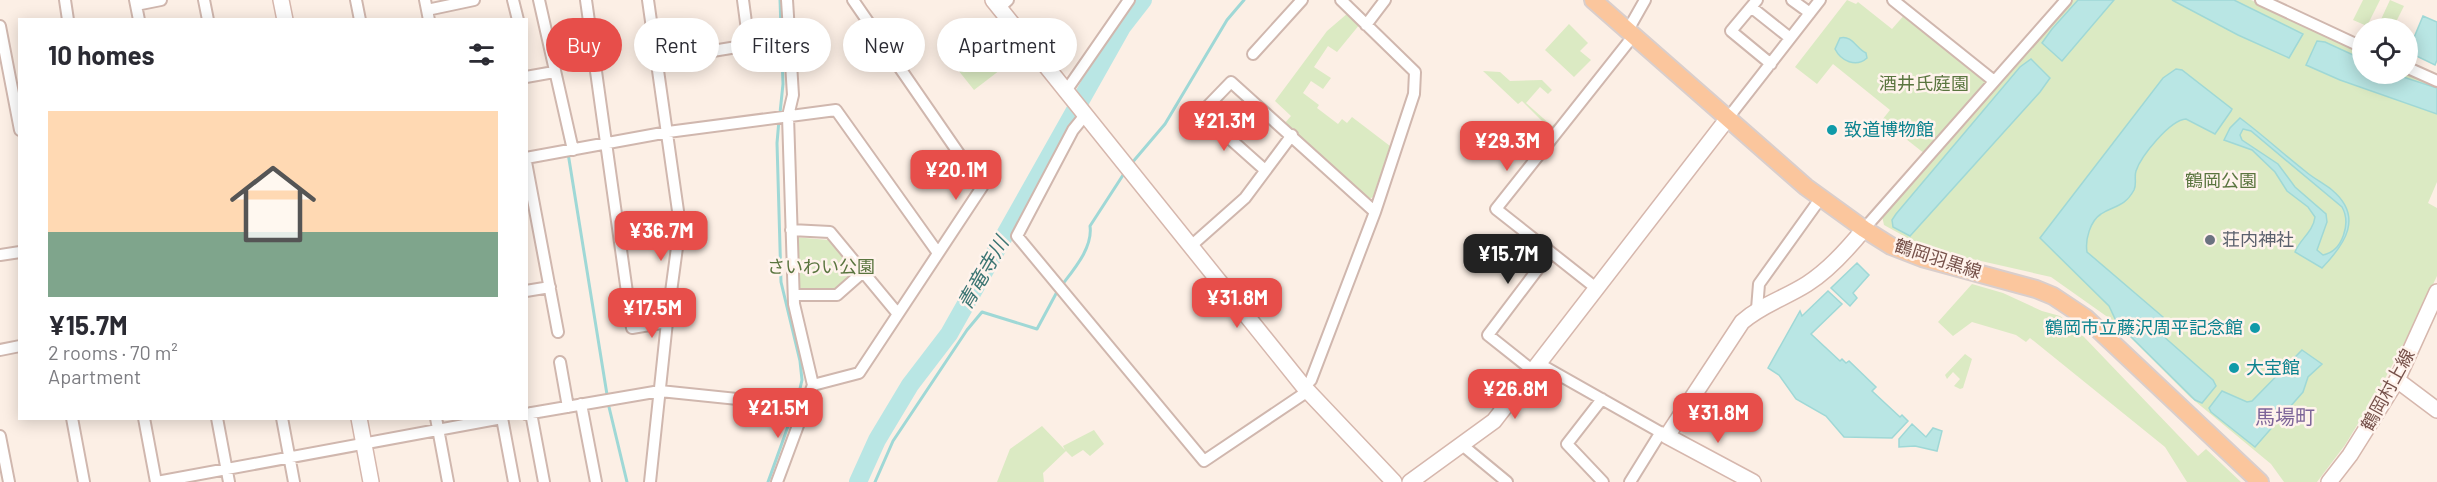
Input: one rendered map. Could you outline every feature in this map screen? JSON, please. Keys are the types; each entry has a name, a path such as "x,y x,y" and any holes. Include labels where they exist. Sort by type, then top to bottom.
{"main road":[{"name":"鶴岡羽黒線","path":"1593,0 1820,199 1864,229 1891,246 1922,258 2025,286 2053,296 2070,306 2094,325 2260,482"}],"street":[{"path":"65,0 69,18"},
{"path":"139,18 136,2 161,0"},
{"path":"204,0 208,18"},
{"path":"281,0 285,18"},
{"path":"356,0 360,18"},
{"path":"427,10 474,0"},
{"path":"513,0 518,18"},
{"path":"539,0 546,34"},
{"path":"586,0 608,143 632,328 667,322"},
{"path":"648,0 651,18"},
{"path":"719,50 748,45 743,0"},
{"path":"777,482 813,385 794,295 788,116 793,95 787,0"},
{"path":"813,385 859,373 982,187 853,0"},
{"path":"1066,91 1129,0"},
{"path":"1253,54 1302,0"},
{"path":"1086,114 1073,130 1017,236 1204,461 1306,389 1375,212 1414,94 1415,72 1341,0"},
{"path":"1366,25 1385,0"},
{"path":"1596,288 1496,209 1631,33 1645,0"},
{"path":"1792,0 1810,13"},
{"path":"1410,482 1494,421 1820,0"},
{"path":"1893,0 1994,81"},
{"path":"1630,482 1735,330 1757,309 1790,294 1820,275 1864,229 2066,0"},
{"path":"2260,0 2352,42"},
{"path":"1000,3 1066,91 1306,389 1394,482"},
{"path":"1771,64 1731,31 1754,4 1790,38"},
{"path":"0,26 18,120"},
{"path":"528,77 554,72 573,150"},
{"path":"650,482 680,225 660,72"},
{"path":"2418,72 2437,81"},
{"path":"1265,170 1201,113 1231,82 1375,212"},
{"path":"528,160 668,132 836,110 938,253"},
{"path":"1192,245 1245,198 1292,135"},
{"path":"528,171 558,332"},
{"path":"1757,309 1759,284 1820,199"},
{"path":"792,230 830,232 898,314"},
{"path":"0,255 18,252"},
{"path":"1550,252 1488,335 1535,366 1602,399 1753,482"},
{"path":"794,295 837,295 863,272"},
{"path":"528,291 550,287"},
{"name":"鶴岡村上線","path":"2329,482 2350,455 2397,380 2437,292"},
{"path":"0,350 18,346"},
{"path":"560,362 568,407"},
{"path":"2397,380 2437,410"},
{"path":"544,482 529,414 660,391 805,405"},
{"path":"1602,399 1567,444 1603,482"},
{"path":"581,404 596,482"},
{"path":"72,420 84,482"},
{"path":"144,420 156,482 491,420"},
{"path":"217,420 229,482"},
{"path":"282,420 294,482"},
{"path":"359,420 371,482"},
{"path":"436,420 448,482"},
{"path":"502,420 514,482"},
{"path":"0,436 9,482"},
{"path":"1461,444 1507,482"}],"green space":[{"name":"酒井氏庭園","path":"1847,0 1856,4 1858,2 1892,29 1906,13 1989,79 1925,154 1882,120 1890,110 1833,64 1817,84 1795,67"},
{"name":"鶴岡公園","path":"2073,0 2251,0 2352,47 2352,84 2418,84 2418,77 2437,86 2437,182 2428,203 2437,208 2437,276 2381,386 2345,445 2317,482 2284,482 2271,464 2190,397 2116,323 2051,277 1959,256 1913,241 1884,225 1882,216"},
{"path":"2363,0 2380,0 2371,18 2354,18"},
{"path":"2390,0 2404,6 2398,18 2382,18"},
{"path":"1348,13 1360,24 1337,52 1328,46 1314,67 1331,78 1323,89 1311,81 1303,93 1319,105 1317,108 1338,124 1342,119 1347,123 1352,117 1390,146 1373,197 1369,199 1284,124 1291,116 1275,101 1327,31"},
{"path":"1569,24 1588,43 1580,51 1591,60 1574,77 1545,50"},
{"path":"1483,71 1500,72 1510,81 1542,80 1552,90 1548,94 1540,87 1526,103 1552,126 1557,122 1559,124 1553,132 1522,101 1518,104"},
{"path":"960,72 998,72 974,90"},
{"name":"さいわい公園","path":"794,237 828,240 857,271 835,291 798,291"},
{"path":"1972,284 2003,293 2042,311 2060,316 2084,337 2198,456 2206,449 2241,482 2187,482 2165,447 2030,338 2026,342 2016,335 1972,322 1953,336 1938,322"},
{"path":"1965,354 1972,359 1963,388 1960,389 1954,386 1960,379 1953,372 1947,379 1945,375"},
{"path":"1042,426 1065,450 1063,446 1094,430 1104,444 1090,456 1083,450 1072,457 1066,451 1043,473 1044,482 997,482 1010,449"}],"water":[{"path":"2078,0 2114,0 2062,61 2042,43"},
{"path":"2172,0 2234,0 2303,34 2289,58 2238,35"},
{"path":"2423,16 2437,22 2435,65 2418,57 2418,28"},
{"path":"1840,38 1851,40 1866,53 1867,58 1854,63 1845,60 1835,49"},
{"path":"2317,41 2325,42 2352,54 2352,84 2418,84 2418,82 2437,88 2437,114 2340,80 2306,65"},
{"path":"2031,59 2050,78 2040,92 1910,236 1893,227 1892,220 1896,214 2020,67"},
{"path":"2176,69 2182,70 2232,109 2215,134 2186,119 2172,125 2164,132 2139,164 2135,173 2135,188 2130,196 2094,221 2089,231 2087,252 2163,317 2154,328 2213,380 2216,386 2202,403 2195,400 2117,323 2109,306 2040,238 2163,78"},
{"path":"2240,118 2342,200 2349,220 2348,230 2338,249 2322,268 2295,252 2312,227 2315,217 2308,207 2287,191 2275,172 2252,150 2224,140 2230,128","holes":["2243,129 2251,131 2342,207 2345,213 2345,228 2336,248 2323,255 2317,250 2327,222 2326,214 2295,187 2278,164 2242,140 2240,135"]},
{"path":"1857,263 1869,275 1853,293 1857,298 1850,306 1831,288"},
{"path":"1828,291 1842,304 1811,334 1840,361 1842,359 1846,363 1849,361 1876,387 1872,391 1900,417 1902,415 1908,421 1892,438 1844,437 1826,416 1796,399 1779,375 1768,368 1800,311 1802,316"},
{"path":"2302,350 2322,364 2308,377 2303,392 2255,447 2211,412 2209,408 2222,391 2247,402 2252,401"},
{"path":"1912,424 1926,437 1933,428 1942,431 1937,451 1915,446 1899,447 1899,439"}],"waterway":[{"path":"780,0 783,84 780,113"},
{"name":"青竜寺川","path":"858,482 877,440 910,385 949,334 1122,27 1143,0"},
{"path":"1131,164 1165,124 1227,20 1244,0"},
{"path":"560,115 567,147"},
{"path":"779,120 777,143 781,282 800,361 802,380 797,401"},
{"path":"568,153 609,407 627,482"},
{"path":"1062,285 1086,249 1090,226 1125,172"},
{"path":"875,482 893,441 967,330 982,312 1037,329 1058,290"},
{"path":"768,482 795,407"}],"place":[{"name":"致道博物館","path":"1832,130"},
{"name":"荘内神社","path":"2210,240"},
{"name":"鶴岡市立藤沢周平記念館","path":"2255,328"},
{"name":"大宝館","path":"2234,368"}],"district":[{"name":"馬場町","path":"2285,417"}]}
